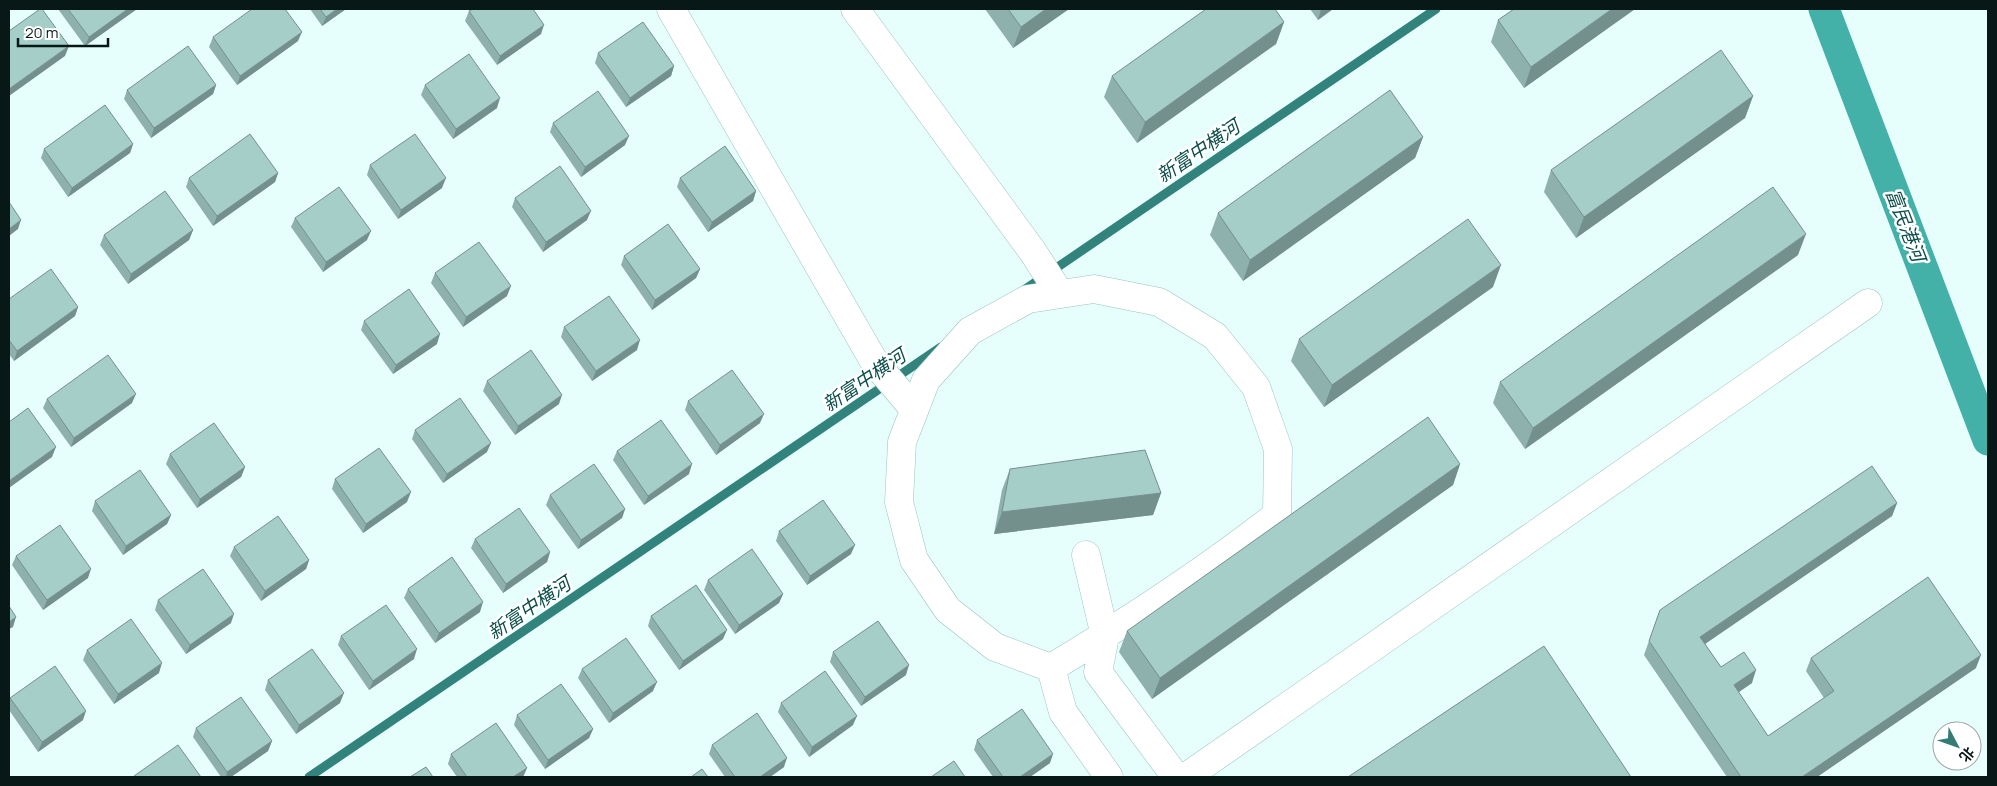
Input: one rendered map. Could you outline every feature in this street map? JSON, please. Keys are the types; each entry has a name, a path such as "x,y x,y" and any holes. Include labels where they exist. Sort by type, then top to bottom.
{"street":[{"path":"672,9 875,363 914,410"},
{"path":"855,9 1033,252 1060,294"},
{"path":"1094,289 1159,302 1215,336 1256,387 1278,450 1277,516 1226,555 1104,636 1051,668 995,647 948,610 914,560 899,502 902,442 926,380 970,331 1028,299 1094,289"},
{"path":"1186,777 1868,303"},
{"path":"1086,555 1104,636 1098,672 1176,777"},
{"path":"1051,668 1063,712 1109,777"}],"building":[{"path":"42,9 69,46 9,89 9,31"},
{"path":"68,9 128,9 89,37"},
{"path":"252,9 285,9 302,32 240,76 213,37"},
{"path":"320,9 337,9 326,17"},
{"path":"473,9 533,9 544,25 500,56 469,11"},
{"path":"1008,9 1046,9 1021,27"},
{"path":"1206,9 1275,9 1284,22 1145,122 1112,76"},
{"path":"1514,9 1612,9 1531,67 1498,20"},
{"path":"643,22 674,66 630,98 598,53"},
{"path":"188,46 216,85 154,128 127,90"},
{"path":"1721,50 1753,96 1584,217 1551,170"},
{"path":"469,54 500,98 456,129 425,85"},
{"path":"1390,90 1423,137 1250,260 1218,213"},
{"path":"598,91 629,136 585,167 553,123"},
{"path":"105,105 133,144 72,188 44,149"},
{"path":"250,134 278,173 217,216 189,178"},
{"path":"415,134 446,178 401,210 370,165"},
{"path":"725,146 756,191 712,222 680,178"},
{"path":"560,166 591,211 546,242 515,198"},
{"path":"339,187 371,231 326,262 295,218"},
{"path":"1773,187 1806,234 1533,428 1500,382"},
{"path":"165,191 193,230 131,274 104,235"},
{"path":"9,202 21,220 9,229"},
{"path":"1468,219 1501,265 1332,385 1299,339"},
{"path":"668,224 700,269 655,300 624,256"},
{"path":"479,242 511,286 466,317 435,273"},
{"path":"51,269 78,307 17,351 9,340 9,299"},
{"path":"409,289 440,334 396,365 364,321"},
{"path":"609,296 640,340 596,371 564,327"},
{"path":"531,350 562,395 518,426 487,381"},
{"path":"108,355 136,394 74,438 47,399"},
{"path":"732,370 764,414 720,445 688,401"},
{"path":"460,398 491,443 447,474 415,430"},
{"path":"28,408 56,447 9,481 9,422"},
{"path":"1428,417 1460,464 1160,678 1127,631"},
{"path":"661,420 692,464 648,496 617,451"},
{"path":"214,423 245,467 200,499 170,454"},
{"path":"379,448 411,492 366,524 335,479"},
{"path":"1145,450 1161,493 1002,512 1010,469"},
{"path":"594,464 625,509 581,540 550,495"},
{"path":"1872,466 1897,503 1700,637 1721,667 1744,652 1756,670 1734,685 1768,736 1834,691 1811,658 1928,577 1981,655 1802,777 1741,777 1649,641 1660,610"},
{"path":"140,470 171,515 126,546 95,501"},
{"path":"823,500 855,545 810,576 779,531"},
{"path":"519,508 550,552 506,584 475,539"},
{"path":"278,516 309,560 265,591 234,547"},
{"path":"60,525 91,569 47,600 16,556"},
{"path":"752,549 783,594 739,625 708,580"},
{"path":"452,557 483,602 439,633 408,589"},
{"path":"203,569 234,614 190,645 158,600"},
{"path":"696,585 727,630 683,661 651,616"},
{"path":"386,605 417,649 373,681 341,636"},
{"path":"9,606 16,617 9,622"},
{"path":"131,619 162,663 118,694 87,650"},
{"path":"878,621 909,665 865,697 833,652"},
{"path":"626,638 657,682 613,713 582,669"},
{"path":"1544,646 1631,777 1348,777"},
{"path":"312,649 344,693 299,725 268,680"},
{"path":"55,666 86,711 42,742 10,698"},
{"path":"825,671 857,716 812,747 781,703"},
{"path":"561,684 593,729 548,760 517,715"},
{"path":"241,697 272,741 227,772 196,728"},
{"path":"1022,709 1053,754 1020,777 1003,777 977,740"},
{"path":"757,713 787,758 760,777 735,777 712,745"},
{"path":"496,723 527,768 513,777 467,777 451,754"},
{"path":"178,745 201,777 134,776"},
{"path":"954,761 965,777 931,777"},
{"path":"426,767 433,777 410,777"},
{"path":"702,769 708,777 691,777"}],"waterway":[{"name":"新富中横河","path":"1024,290 1436,9"},
{"name":"富民港河","path":"1824,9 1988,440"},
{"name":"新富中横河","path":"309,777 941,347"}]}
